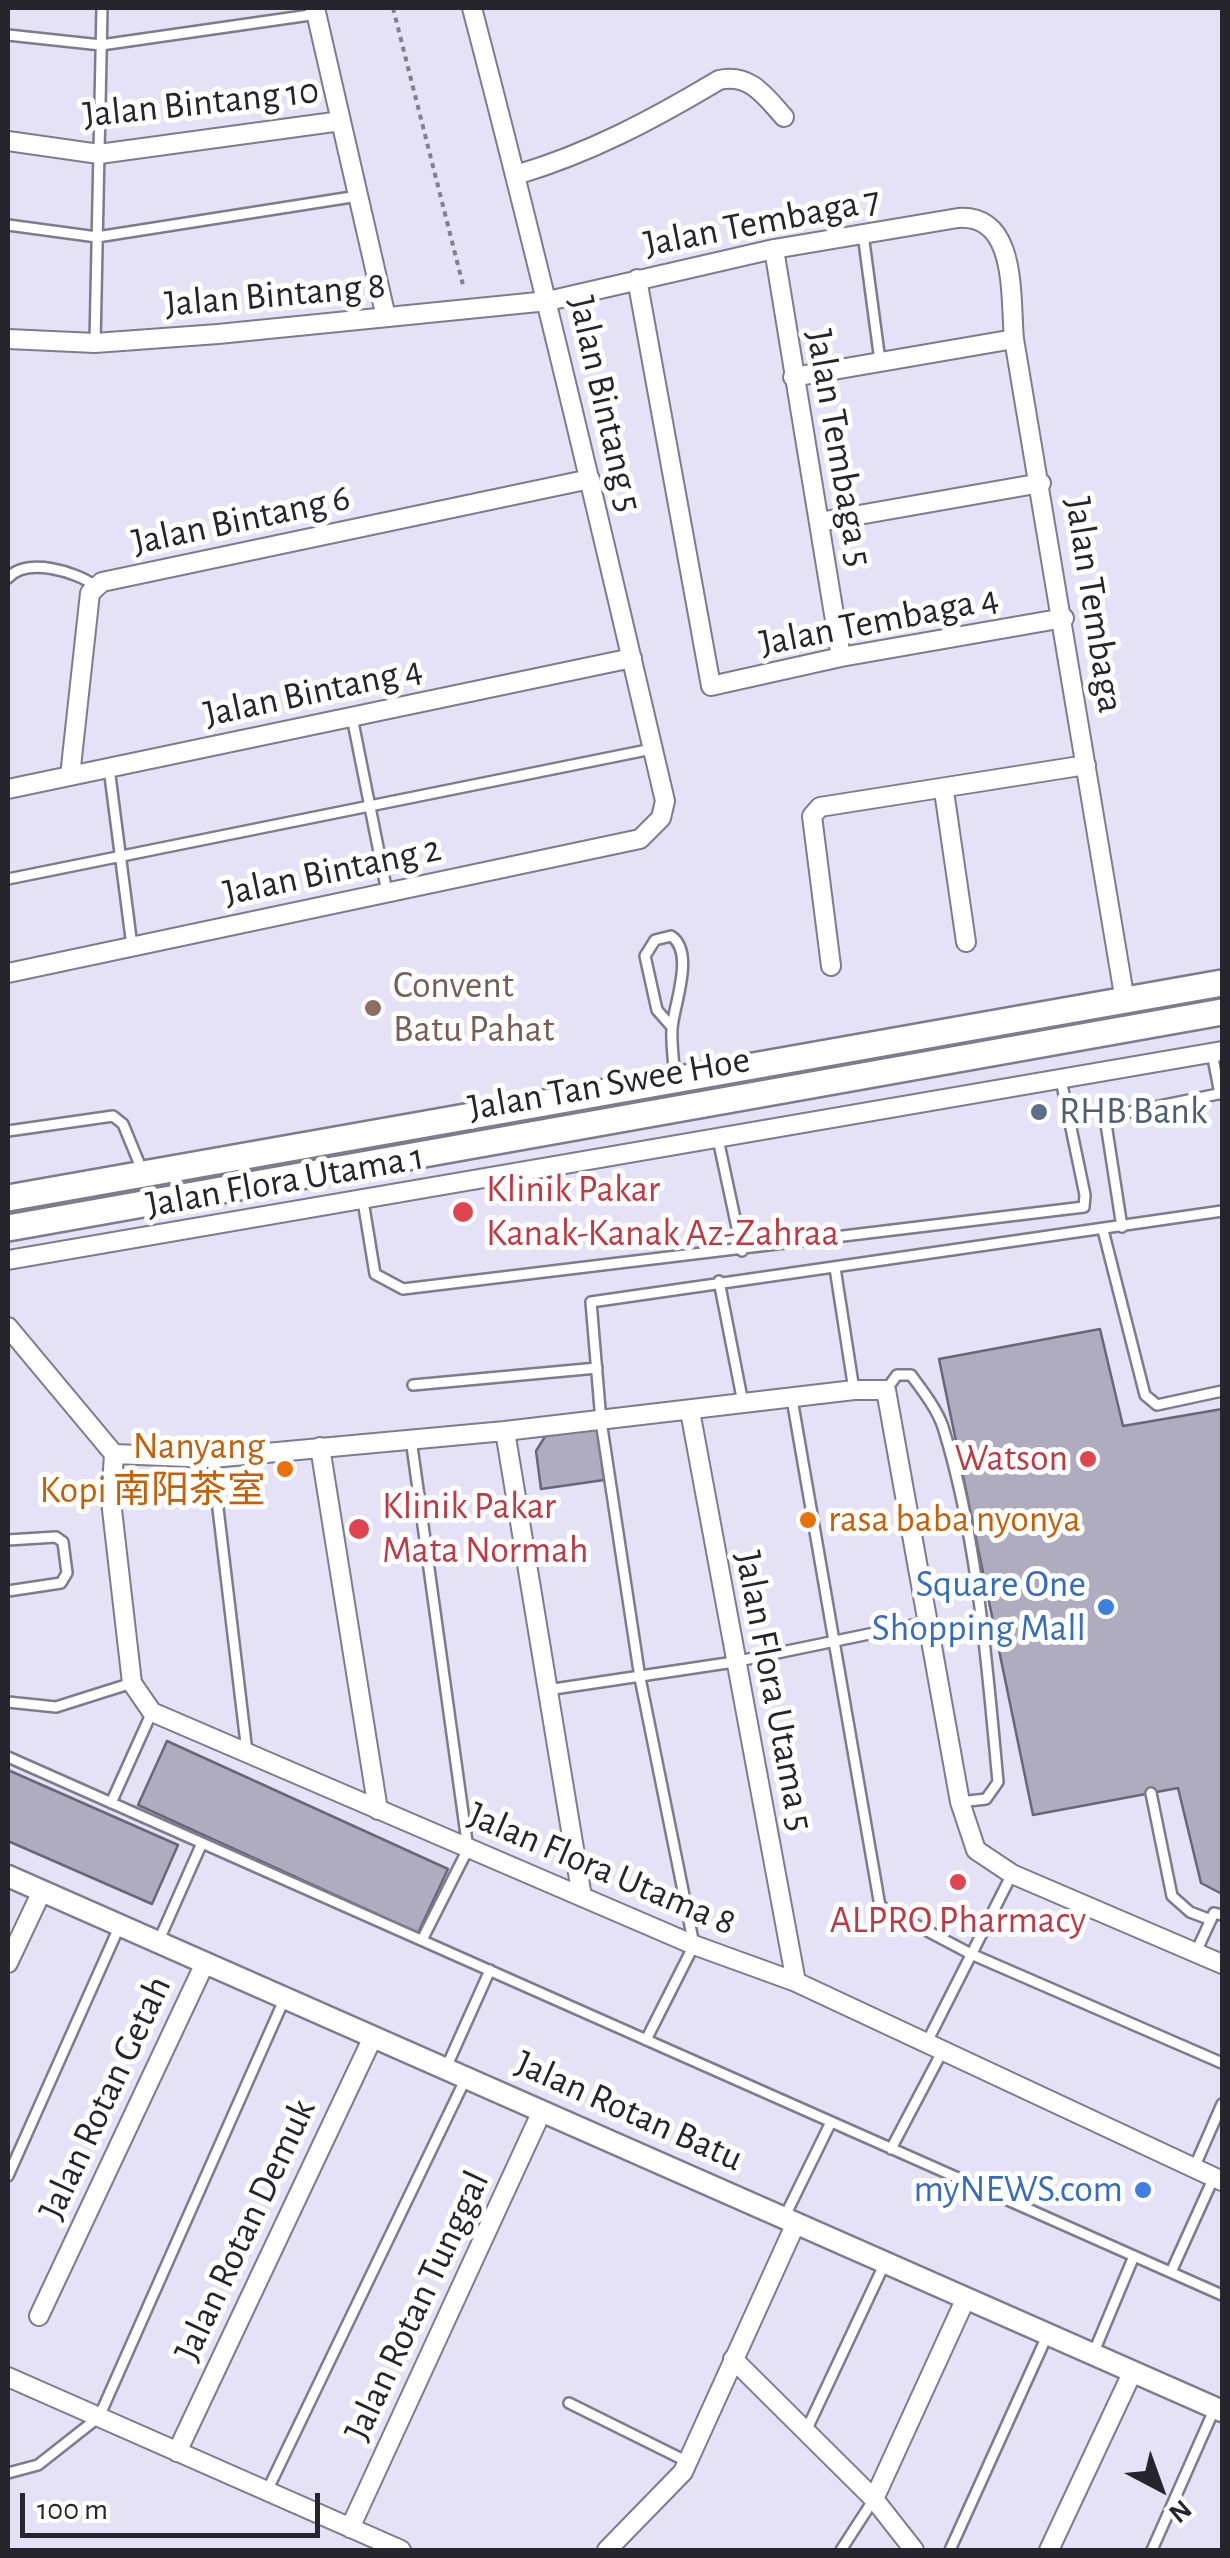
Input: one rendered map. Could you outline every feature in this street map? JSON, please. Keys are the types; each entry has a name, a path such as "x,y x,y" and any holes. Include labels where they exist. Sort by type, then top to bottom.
{"main road":[{"name":"Jalan Tan Swee Hoe","path":"8,1198 1222,983"},
{"name":"Jalan Tan Swee Hoe","path":"8,1228 1222,1012"}],"street":[{"name":"Jalan Bintang 5","path":"472,8 548,301 632,658 665,801 661,818"},
{"path":"316,11 386,317"},
{"path":"516,176 576,158 624,136 719,80 732,77 754,85 784,117"},
{"name":"Jalan Bintang 10","path":"8,141 98,154 341,121"},
{"name":"Jalan Tembaga 7","path":"548,301 774,249 958,218 973,217 990,224"},
{"name":"Jalan Tembaga","path":"990,224 1005,250 1014,339 1064,618 1125,1002"},
{"name":"Jalan Tembaga 5","path":"774,249 841,657"},
{"name":"Jalan Tembaga 4","path":"637,279 709,684 719,687 841,657 1064,618"},
{"name":"Jalan Bintang 8","path":"8,339 95,343 548,301"},
{"path":"793,377 1014,339"},
{"name":"Jalan Bintang 6","path":"70,776 90,593 102,582 590,479"},
{"path":"819,522 1041,483"},
{"name":"Jalan Bintang 4","path":"8,789 632,658"},
{"path":"830,966 812,816 826,804 944,791 1086,765"},
{"path":"944,791 966,942"},
{"name":"Jalan Bintang 2","path":"8,972 640,838 661,818"},
{"name":"Jalan Flora Utama 1","path":"8,1260 1217,1052"},
{"path":"8,1326 114,1454 111,1502 132,1682 152,1712"},
{"path":"114,1454 212,1458 743,1406 854,1390 888,1395 960,1802 976,1850 1012,1874 1222,1964"},
{"name":"Jalan Flora Utama 5","path":"690,1411 796,1982"},
{"path":"505,1431 582,1897"},
{"path":"320,1448 378,1810"},
{"name":"Jalan Flora Utama 8","path":"152,1712 694,1945 796,1982 1218,2179"},
{"name":"Jalan Rotan Batu","path":"8,1876 1219,2409"},
{"path":"8,1963 42,1891"},
{"name":"Jalan Rotan Getah","path":"39,2316 205,1963"},
{"name":"Jalan Rotan Demuk","path":"176,2452 373,2037"},
{"name":"Jalan Rotan Tunggal","path":"350,2528 542,2111"},
{"path":"607,2550 686,2467 790,2220"},
{"path":"874,2499 966,2298"},
{"path":"733,2359 874,2499 914,2550"},
{"path":"1049,2550 1134,2372"},
{"path":"8,2377 401,2550"},
{"path":"623,2550 639,2520"}],"lane":[{"path":"95,343 102,8"},
{"path":"8,35 101,45 316,11"},
{"path":"8,226 97,237 358,196"},
{"path":"863,234 880,362"},
{"path":"8,578 19,568 31,566 86,579 97,587"},
{"path":"352,716 386,892"},
{"path":"8,879 653,749"},
{"path":"109,768 132,946"},
{"path":"672,1027 657,1010 645,956 654,940 672,936 680,948 682,996 672,1027 676,1082"},
{"path":"1122,1227 1106,1124 1110,1116 1220,1094 1217,1052"},
{"path":"363,1201 375,1274 403,1289 1084,1207 1086,1195 1060,1078"},
{"path":"8,1131 96,1115 112,1116 123,1124 143,1173"},
{"path":"718,1138 742,1251"},
{"path":"646,2040 694,1945 640,1678 601,1421 593,1300 1222,1210"},
{"path":"1103,1230 1145,1395 1157,1406 1222,1391"},
{"path":"835,1268 854,1390"},
{"path":"719,1282 743,1406"},
{"path":"414,1385 596,1368"},
{"path":"888,1395 897,1376 911,1375 942,1424 965,1532 987,1666 998,1782 986,1799 960,1802"},
{"path":"792,1399 880,1906 971,1954 1222,2063"},
{"path":"411,1439 468,1849 422,1940"},
{"path":"212,1458 247,1752"},
{"path":"8,1540 56,1537 63,1542 67,1573 61,1583 8,1590"},
{"path":"548,1690 734,1662 927,1622"},
{"path":"8,1702 56,1707 132,1682"},
{"path":"112,1803 152,1712"},
{"path":"8,1758 1222,2295"},
{"path":"1151,1794 1172,1896 1190,1912 1211,1920"},
{"path":"158,1942 202,1843"},
{"path":"891,2148 971,1954 1012,1874"},
{"path":"1196,1952 1215,1912 1222,1915"},
{"path":"8,2176 120,1925"},
{"path":"266,2491 456,2073 490,1970"},
{"path":"8,2473 38,2465 98,2417 285,1998"},
{"path":"1194,2168 1222,2104"},
{"path":"790,2220 832,2122"},
{"path":"1171,2272 1218,2179"},
{"path":"1093,2354 1134,2256"},
{"path":"806,2431 885,2262"},
{"path":"950,2550 1048,2334"},
{"path":"569,2403 686,2467"},
{"path":"1152,2550 1219,2409"},
{"path":"841,2550 874,2499"}],"path":[{"path":"394,8 470,310"}],"building":[{"name":"Square One Shopping Mall","path":"1100,1329 1123,1426 1222,1409 1222,1894 1201,1883 1178,1788 1033,1815 939,1359"},
{"path":"597,1428 604,1480 541,1489 536,1451 546,1435"},
{"path":"167,1741 448,1869 418,1933 138,1805"},
{"path":"8,1770 178,1845 152,1904 8,1841"}],"place":[{"name":"Convent Batu Pahat","path":"373,1008"},
{"name":"RHB Bank","path":"1039,1112"},
{"name":"Klinik Pakar Kanak-Kanak Az-Zahraa","path":"463,1212"},
{"name":"Watson","path":"1088,1459"},
{"name":"Nanyang Kopi 南阳茶室","path":"285,1469"},
{"name":"rasa baba nyonya","path":"808,1520"},
{"name":"Klinik Pakar Mata Normah","path":"359,1529"},
{"name":"Square One Shopping Mall","path":"1106,1607"},
{"name":"ALPRO Pharmacy","path":"958,1882"},
{"name":"myNEWS.com","path":"1143,2190"}]}
